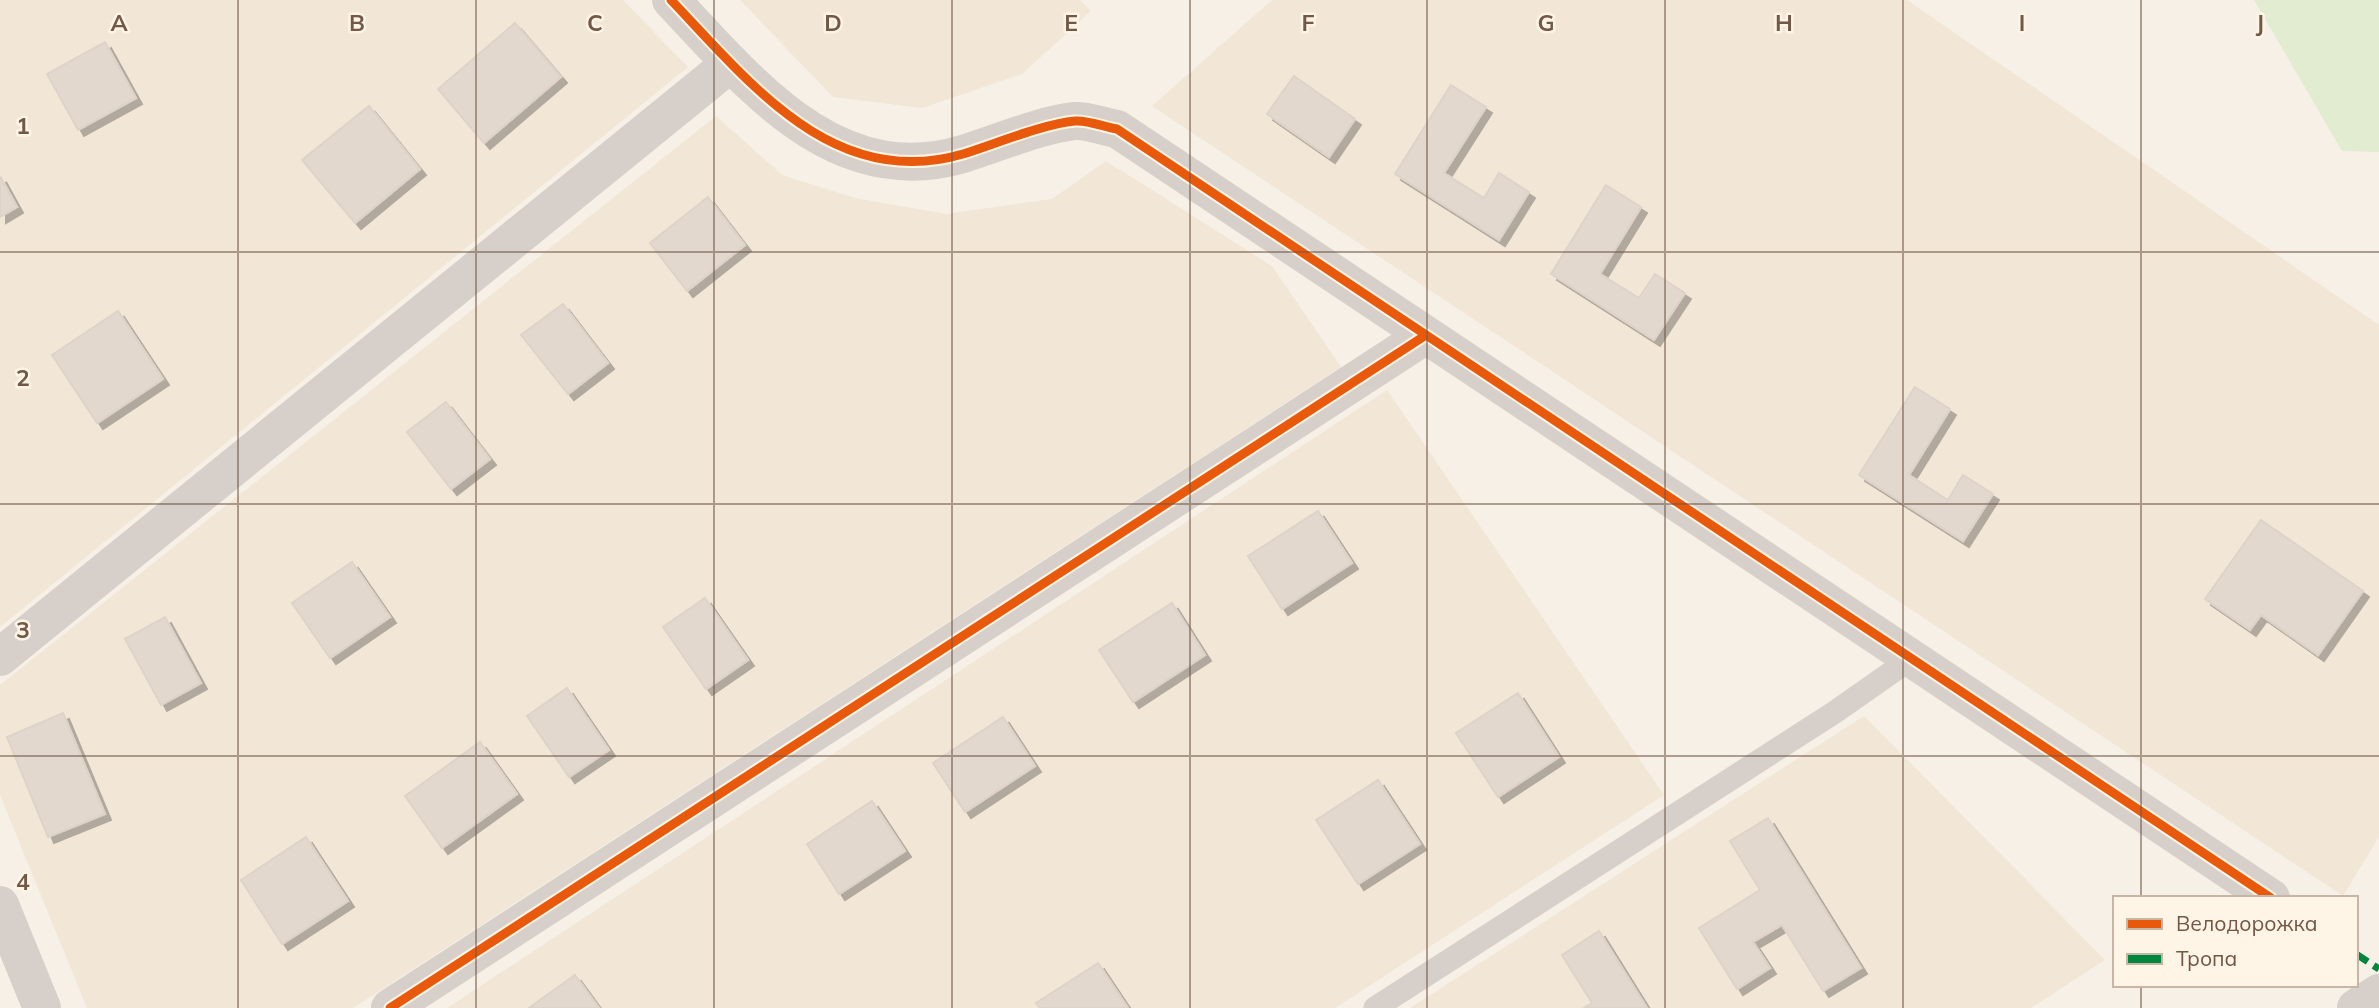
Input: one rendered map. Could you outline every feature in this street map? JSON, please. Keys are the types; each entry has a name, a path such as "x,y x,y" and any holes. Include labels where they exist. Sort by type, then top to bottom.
{"street":[{"path":"671,0 755,89 796,121 838,147 894,161 939,161 1076,121 1117,129 2268,896"},
{"path":"0,657 731,63"},
{"path":"390,1008 1426,335"},
{"path":"0,905 42,1008"},
{"path":"2356,1008 2379,993"}],"lane":[{"path":"1375,1008 1835,712 1912,658"}],"shaded area":[{"path":"0,0 623,0 688,67 0,627"},
{"path":"740,0 1080,0 1091,11 1022,74 922,108 833,97"},
{"path":"1272,0 1907,0 2379,325 2379,837 2343,896 1152,106"},
{"path":"716,116 782,175 855,198 946,214 1052,199 1106,161 1272,266 1341,367 353,1008 87,1008 0,795 0,685"},
{"path":"1387,390 1664,795 1335,1008 447,1008"},
{"path":"1864,716 2105,960 2031,1008 1410,1008"}],"green space":[{"path":"2254,0 2379,0 2379,152 2342,151"}],"building":[{"path":"515,23 561,77 484,143 438,89"},
{"path":"105,42 136,98 78,130 47,74"},
{"path":"1294,76 1355,119 1329,157 1267,114"},
{"path":"1451,85 1486,107 1444,173 1484,198 1499,173 1529,192 1499,240 1395,174"},
{"path":"369,106 420,169 355,223 302,160"},
{"path":"0,176 17,207 0,217"},
{"path":"1606,185 1641,207 1600,274 1639,298 1655,274 1685,293 1654,340 1551,274"},
{"path":"708,197 745,245 687,291 650,243"},
{"path":"563,304 608,363 568,394 521,335"},
{"path":"118,311 163,379 97,423 52,355"},
{"path":"1915,387 1950,409 1909,475 1948,500 1963,475 1993,494 1963,541 1859,475"},
{"path":"446,402 490,459 451,489 407,432"},
{"path":"1318,511 1352,563 1282,609 1248,556"},
{"path":"2261,520 2363,591 2318,655 2261,615 2250,630 2205,599"},
{"path":"352,562 390,617 330,658 292,603"},
{"path":"705,598 748,660 706,689 663,627"},
{"path":"1172,603 1205,655 1133,702 1099,650"},
{"path":"165,617 201,683 161,705 125,639"},
{"path":"567,688 609,750 569,777 527,716"},
{"path":"1518,693 1559,757 1498,797 1456,733"},
{"path":"63,713 105,814 48,837 7,737"},
{"path":"1003,717 1035,766 965,812 933,763"},
{"path":"480,742 517,794 442,848 405,796"},
{"path":"1378,780 1420,844 1358,884 1316,820"},
{"path":"872,801 905,851 839,894 807,844"},
{"path":"1768,818 1861,968 1823,991 1782,925 1753,942 1770,968 1737,989 1699,928 1760,890 1730,841"},
{"path":"306,837 348,901 282,944 241,880"},
{"path":"1599,931 1647,1008 1584,1008 1592,1003 1562,955"},
{"path":"1098,963 1128,1008 1040,1008 1036,1003"},
{"path":"575,975 599,1008 529,1008"}],"marked path":[{"path":"2358,955 2379,969"}],"cycle path":[{"path":"671,0 731,64 798,122 834,144 874,158 917,162 963,154 1034,130 1075,121 1117,129 2268,896"},
{"path":"390,1008 1426,335"}]}
